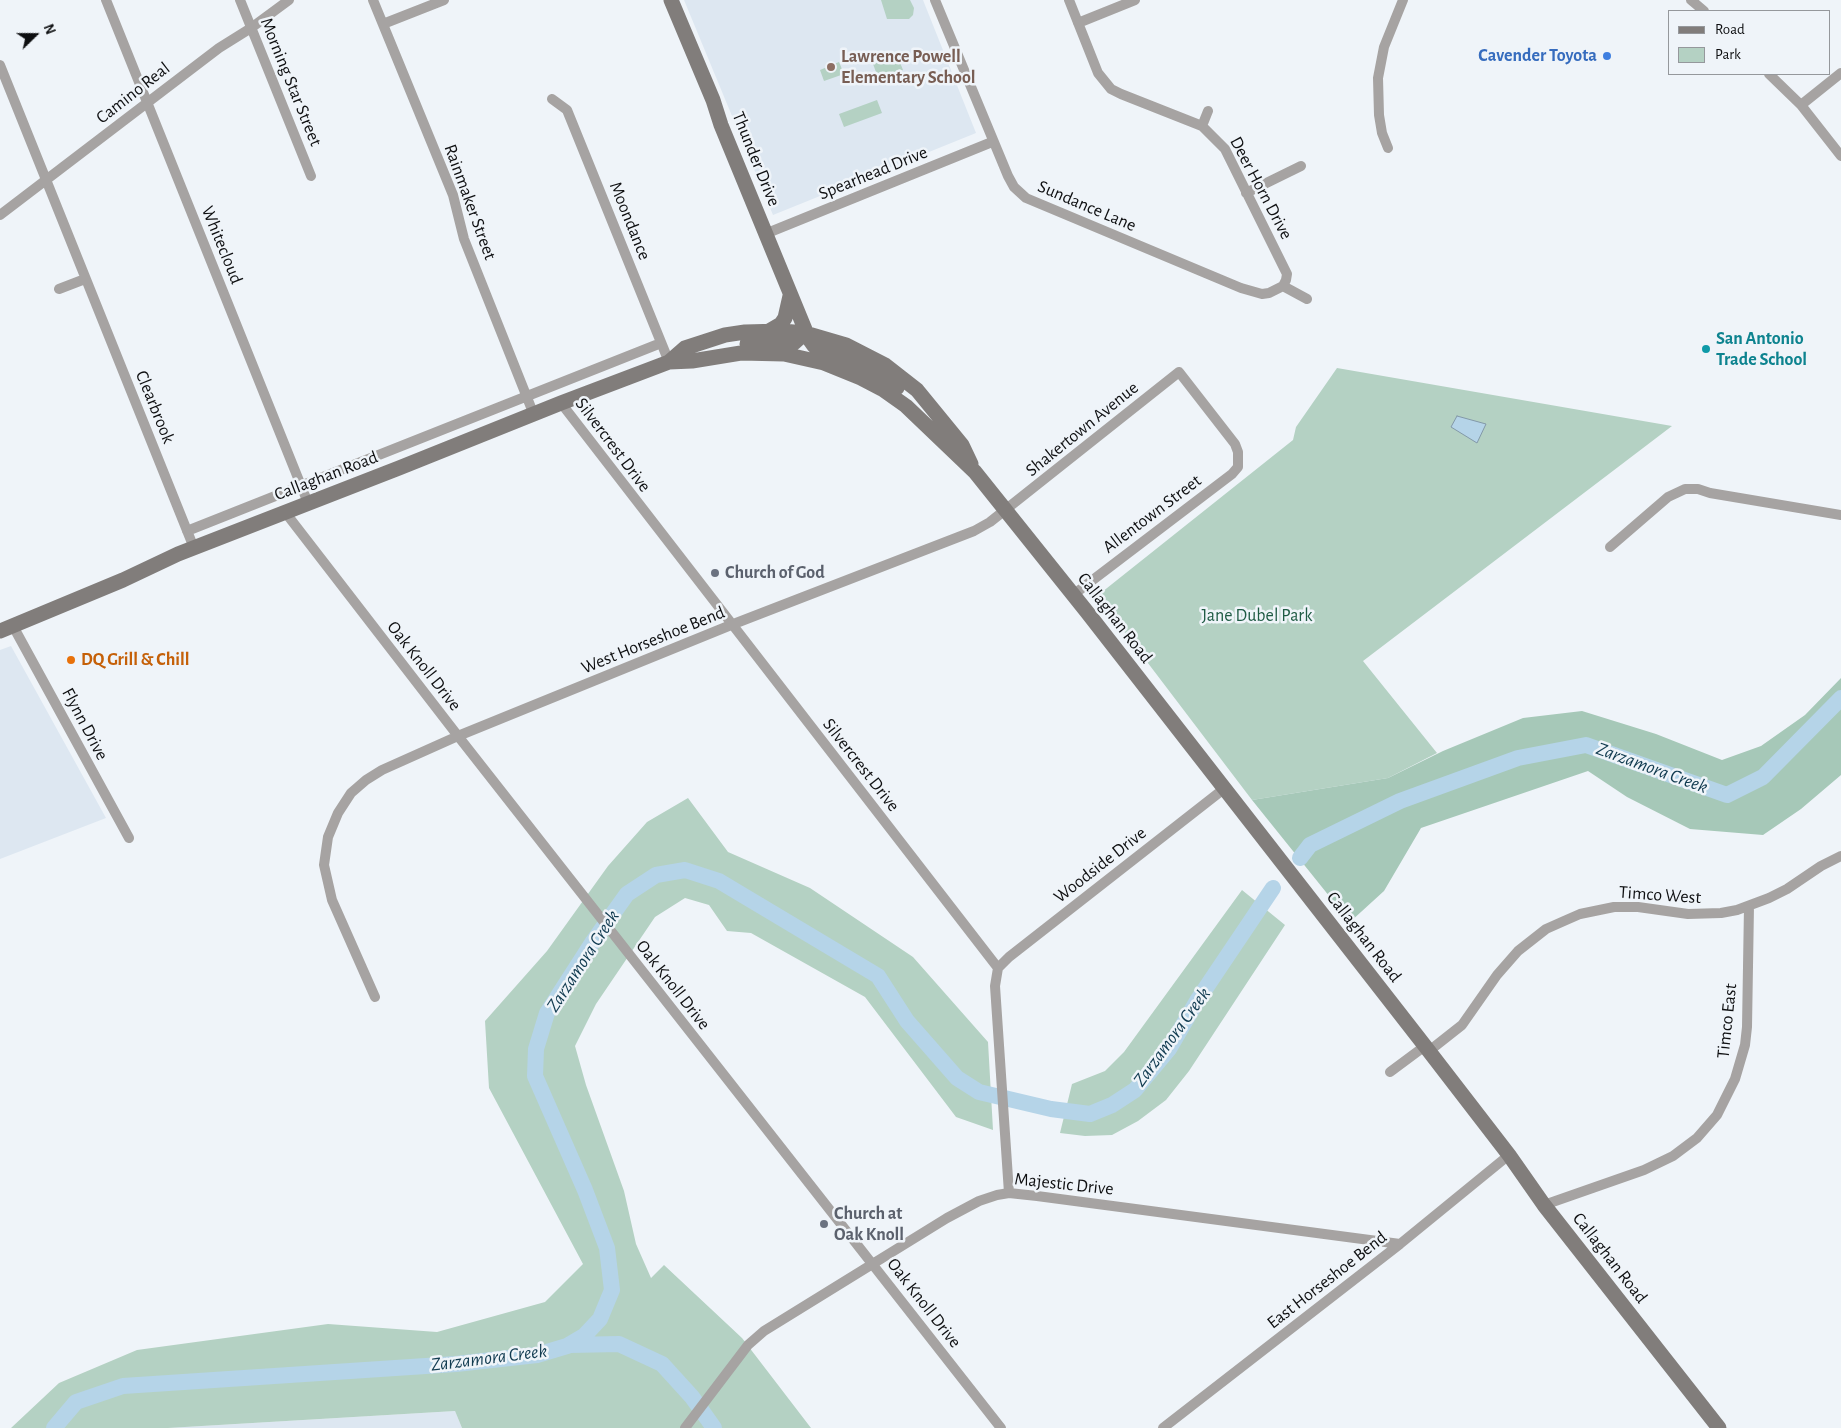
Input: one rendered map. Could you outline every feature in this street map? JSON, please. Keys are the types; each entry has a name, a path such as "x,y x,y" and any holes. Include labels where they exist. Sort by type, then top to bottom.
{"main road":[{"name":"Thunder Drive","path":"671,0 806,333"},
{"path":"769,331 781,324 785,318 790,296"},
{"name":"Callaghan Road","path":"674,362 685,348 707,340 745,332 806,333 846,345 864,352 902,377 928,402 962,445 975,472"},
{"path":"674,362 689,354 722,346 755,343 794,343 806,333 814,346 865,366 893,385 936,424 954,452"},
{"name":"Callaghan Road","path":"6,628 194,548 561,403 674,362 740,353 792,355 824,363 861,378 882,389 918,416 975,472 1074,595 1427,1048 1509,1155 1544,1205 1719,1428"}],"street":[{"name":"Whitecloud","path":"106,0 308,503"},
{"name":"Morning Star Street","path":"240,0 311,176"},
{"name":"Camino Real","path":"0,215 219,48 251,28 289,0"},
{"name":"Rainmaker Street","path":"373,0 453,195 464,240 528,395 534,415"},
{"path":"383,24 444,0"},
{"name":"Sundance Lane","path":"935,0 992,142 1014,187 1026,198 1241,288 1269,294 1283,286"},
{"name":"Deer Horn Drive","path":"1069,0 1098,73 1111,89 1202,126 1225,150 1287,274 1283,286"},
{"path":"1078,23 1135,0"},
{"path":"1388,148 1382,133 1379,115 1378,78 1384,47 1403,0"},
{"path":"1691,0 1703,10"},
{"name":"Clearbrook","path":"0,66 194,548"},
{"path":"1802,105 1841,73"},
{"path":"1770,75 1802,105 1841,156"},
{"name":"Moondance","path":"552,99 567,110 661,342 674,362"},
{"path":"1202,126 1208,111"},
{"name":"Spearhead Drive","path":"765,234 992,142"},
{"path":"1246,193 1301,166"},
{"path":"59,289 85,279"},
{"path":"1283,286 1307,299"},
{"name":"Callaghan Road","path":"187,531 661,342"},
{"name":"Shakertown Avenue","path":"1006,510 1179,372 1235,444 1238,452"},
{"name":"Silvercrest Drive","path":"561,403 731,626 998,968"},
{"name":"Allentown Street","path":"1074,595 1232,474 1238,466 1238,452"},
{"path":"1610,547 1668,497 1685,489 1698,489 1710,493 1841,514"},
{"name":"West Horseshoe Bend","path":"375,997 332,900 324,865 328,837 332,826 343,804 366,780 382,770 458,736 974,531 1006,510"},
{"name":"Oak Knoll Drive","path":"285,512 583,896 1001,1428"},
{"name":"Flynn Drive","path":"6,628 129,838"},
{"name":"Woodside Drive","path":"998,968 1016,951 1224,788"},
{"name":"Timco West","path":"1390,1072 1462,1025 1507,962 1546,929 1580,914 1614,907 1638,907 1688,914 1726,912 1749,906 1787,889 1821,866 1841,856"},
{"name":"Timco East","path":"1544,1205 1644,1170 1673,1156 1697,1138 1717,1114 1735,1079 1745,1045 1749,906"},
{"path":"998,968 995,986 1009,1193"},
{"name":"East Horseshoe Bend","path":"1163,1428 1400,1244 1509,1155"},
{"name":"Majestic Drive","path":"685,1428 748,1345 764,1331 961,1210 979,1201 1009,1193 1400,1244"}],"shaded area":[{"name":"Lawrence Powell Elementary School","path":"684,0 923,0 976,133 773,215"},
{"path":"11,646 106,818 0,859 0,650"},
{"path":"455,1411 462,1428 168,1428"}],"green space":[{"path":"881,0 910,0 914,8 913,15 909,19 887,19"},
{"path":"897,55 903,70 879,80 873,64"},
{"path":"839,62 844,74 824,81 820,70"},
{"path":"877,100 882,113 844,127 839,114"},
{"name":"Jane Dubel Park","path":"1337,368 1672,426 1363,661 1437,753 1388,778 1252,800 1097,596 1293,440 1296,427"},
{"path":"1841,678 1841,775 1801,809 1763,835 1690,829 1627,797 1588,771 1421,828 1384,891 1350,922 1252,800 1388,778 1443,751 1523,718 1582,711 1656,734 1722,760 1761,746 1805,715"},
{"path":"688,798 728,852 810,888 913,957 988,1042 993,1130 956,1117 865,997 751,933 727,931 709,905 685,898 655,917 596,1004 575,1046 586,1085 624,1191 636,1244 651,1278 664,1265 742,1338 811,1428 462,1428 455,1411 168,1428 11,1428 59,1383 137,1350 328,1324 437,1332 545,1302 583,1264 489,1088 485,1021 547,951 608,866 647,822"},
{"path":"1242,890 1285,925 1189,1071 1166,1100 1138,1121 1112,1135 1085,1136 1060,1133 1072,1084 1105,1071 1124,1052"}],"water":[{"path":"1457,416 1486,424 1477,443 1451,427"}],"waterway":[{"name":"Zarzamora Creek","path":"1300,858 1310,845 1400,801 1518,758 1586,745 1727,795 1763,777 1841,698"},
{"name":"Zarzamora Creek","path":"54,1428 76,1402 123,1386 456,1364 537,1355 567,1346 584,1336 600,1319 612,1290 607,1248 585,1190 535,1076 536,1049 547,1013 592,943 627,894 656,875 685,870 719,881 878,976 907,1021 957,1078 979,1092 1051,1109 1090,1114 1112,1105 1135,1090 1169,1049 1197,1001 1273,888"},
{"path":"570,1345 619,1344 662,1364 692,1397 714,1428"}],"place":[{"name":"Cavender Toyota","path":"1607,56"},
{"name":"Lawrence Powell Elementary School","path":"831,67"},
{"name":"San Antonio Trade School","path":"1706,349"},
{"name":"Church of God","path":"715,573"},
{"name":"DQ Grill & Chill","path":"71,660"},
{"name":"Church at Oak Knoll","path":"824,1224"}]}
